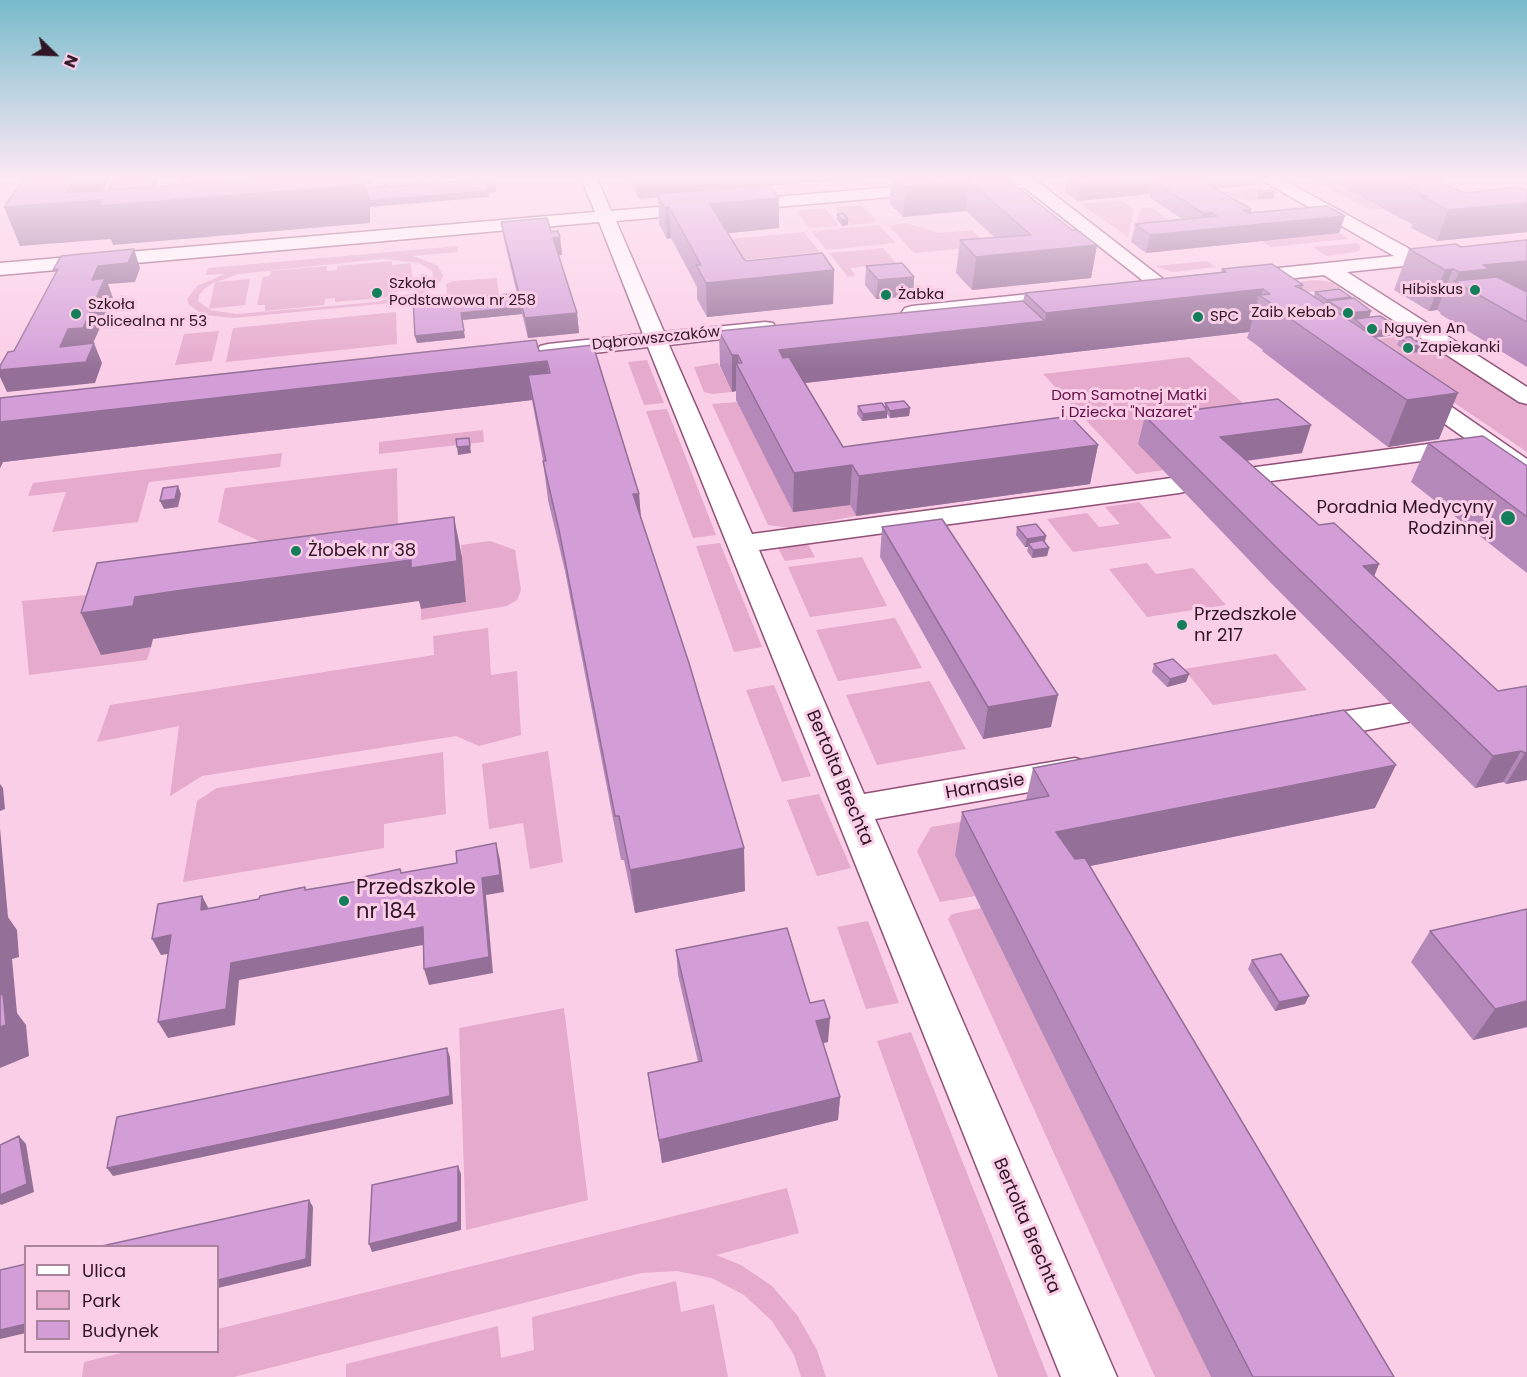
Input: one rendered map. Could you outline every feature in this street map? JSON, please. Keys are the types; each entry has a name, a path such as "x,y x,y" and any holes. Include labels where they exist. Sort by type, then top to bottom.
{"street":[{"path":"0,269 317,242"},
{"name":"Bertolta Brechta","path":"615,242 1089,1377"},
{"path":"1106,242 1162,286"},
{"path":"1384,242 1414,259"},
{"path":"1218,280 1527,247"},
{"path":"1328,269 1527,397"},
{"path":"1251,276 1282,298"},
{"path":"1128,289 1185,283"},
{"path":"897,314 1093,293"},
{"name":"Dąbrowszczaków","path":"526,353 790,325"},
{"path":"1396,379 1527,471"},
{"path":"1226,479 1489,444"},
{"path":"741,544 1179,485"},
{"path":"1275,735 1401,713"},
{"name":"Harnasie","path":"852,810 1102,766"}],"green space":[{"path":"731,242 812,242 820,252 742,260"},
{"path":"820,242 896,243 826,250"},
{"path":"904,242 985,242 989,246 914,253"},
{"path":"1263,242 1317,242 1271,247"},
{"path":"1357,243 1360,245 1360,250 1356,252 1327,256 1313,247"},
{"path":"458,246 458,252 413,256 437,265 443,275 440,282 422,294 392,303 233,318 204,315 189,305 187,299 197,286 225,274 206,275 208,268","holes":["383,259 419,263 432,271 433,276 425,287 416,292 376,302 237,314 210,310 198,301 204,289 215,282 209,309 245,305 250,279 216,282 239,274"]},
{"path":"883,248 896,263 850,268 856,276 848,277 829,253"},
{"path":"392,261 392,265 411,263 413,290 393,292 393,297 335,302 335,298 325,299 324,305 265,311 265,305 257,305 263,277 270,276 271,271 327,266 327,271 337,270 337,266"},
{"path":"1207,261 1216,267 1173,272 1154,266"},
{"path":"497,278 499,297 475,300 447,294 446,284 453,281"},
{"path":"1316,280 1331,282 1341,288 1298,293 1293,282"},
{"path":"396,312 397,344 226,362 233,328"},
{"path":"1394,321 1527,406 1527,452 1363,341 1400,336 1380,323"},
{"path":"219,331 212,361 175,365 184,334"},
{"name":"Dom Samotnej Matki i Dziecka \"Nazaret\"","path":"1189,357 1270,426 1164,470 1136,474 1043,374"},
{"path":"647,360 664,403 644,405 628,362"},
{"path":"718,363 732,392 712,394 704,392 694,367"},
{"path":"738,402 850,505 856,516 791,528 768,525 712,404"},
{"path":"667,409 716,535 693,538 646,411"},
{"path":"483,430 484,442 379,454 379,442"},
{"path":"282,453 280,467 149,482 138,522 52,532 66,492 28,496 33,483"},
{"path":"397,468 398,530 270,546 218,522 225,488"},
{"path":"1139,502 1172,538 1073,552 1047,519 1087,513 1099,527 1120,524 1105,507"},
{"path":"490,541 515,550 521,590 517,600 507,606 421,620 421,609 466,602 461,545"},
{"path":"720,543 762,647 734,652 696,546"},
{"path":"808,544 815,557 785,561 778,548"},
{"path":"862,557 887,606 810,617 788,567"},
{"path":"1147,563 1156,574 1193,568 1226,605 1147,617 1109,569"},
{"path":"119,592 151,647 147,660 29,675 22,601"},
{"path":"895,618 922,668 838,681 816,630"},
{"path":"488,628 491,675 517,671 521,735 479,746 456,736 202,776 170,796 179,726 97,742 110,705 434,655 433,636"},
{"path":"1276,654 1307,690 1213,705 1184,669"},
{"path":"930,681 966,749 877,765 846,695"},
{"path":"774,685 811,776 782,782 746,690"},
{"path":"548,751 563,862 530,869 523,823 489,829 482,764"},
{"path":"443,752 446,814 384,824 384,848 183,882 197,801 217,788"},
{"path":"819,794 851,868 817,876 787,800"},
{"path":"979,819 956,855 975,896 940,902 917,851 931,827"},
{"path":"981,908 1211,1377 1155,1377 948,919 952,914"},
{"path":"868,921 899,1003 866,1009 837,927"},
{"path":"564,1008 588,1200 466,1230 459,1028"},
{"path":"911,1032 1048,1377 998,1377 877,1041"},
{"path":"787,1188 799,1233 716,1255 741,1265 772,1286 797,1315 817,1350 826,1377 801,1377 794,1355 772,1321 744,1295 712,1278 677,1271 641,1273 234,1377 82,1377 84,1362 121,1353 219,1353 219,1329"},
{"path":"676,1281 681,1312 714,1304 728,1377 346,1377 346,1364 498,1326 501,1358 534,1350 532,1317"}],"building":[{"path":"506,242 554,242 577,313 525,318"},
{"path":"688,242 733,242 746,261 822,253 834,270 706,283 696,265 701,265"},
{"path":"962,242 1093,242 1097,245 976,257"},
{"path":"1527,242 1527,261 1483,265 1490,269 1459,272 1453,269 1445,270 1409,249 1456,244 1461,247"},
{"path":"134,249 128,263 98,266 92,280 105,278 83,328 68,329 60,347 94,343 86,362 0,370 8,352 14,351 58,269 53,270 61,256"},
{"path":"902,263 914,277 878,280 866,266"},
{"path":"1272,264 1303,285 1295,286 1458,393 1407,400 1275,308 1278,308 1259,295 1270,294 1263,289 1046,313 1025,293 1226,272 1222,269"},
{"path":"1497,277 1527,292 1527,322 1454,281"},
{"path":"1339,289 1351,297 1327,300 1315,292"},
{"path":"518,293 521,307 461,313 464,331 415,336 413,300 459,295 459,299"},
{"path":"1354,298 1371,311 1347,313 1328,301"},
{"path":"1023,301 1045,321 779,350 783,358 789,357 843,447 1070,416 1098,445 859,476 852,465 794,473 736,363 742,363 738,355 732,355 719,331"},
{"path":"1380,316 1399,328 1369,332 1355,319"},
{"path":"1410,337 1423,345 1412,346 1400,338"},
{"path":"536,340 539,351 593,345 639,494 633,494 689,663 744,848 630,870 619,816 615,816 559,530 543,461 546,461 528,375 550,373 547,361 0,422 0,398"},
{"path":"1278,399 1311,425 1220,437 1319,525 1334,523 1379,564 1363,566 1498,691 1527,686 1527,752 1493,756 1280,551 1145,416"},
{"path":"904,401 910,408 890,411 885,403"},
{"path":"882,403 887,411 863,414 858,406"},
{"path":"1483,436 1527,466 1527,517 1428,443"},
{"path":"469,438 470,446 457,447 456,439"},
{"path":"178,486 175,499 160,501 163,488"},
{"path":"454,517 457,561 411,568 411,560 190,589 135,597 133,606 81,613 97,563"},
{"path":"942,519 1058,695 988,707 882,527"},
{"path":"1036,524 1046,536 1027,539 1017,527"},
{"path":"1043,540 1049,548 1033,550 1028,543"},
{"path":"1173,659 1189,674 1170,679 1154,664"},
{"path":"1344,710 1396,765 1056,832 1075,859 1085,858 1394,1377 1253,1377 962,812 1049,796 1033,768"},
{"path":"496,843 500,875 482,878 489,957 424,969 423,927 231,963 226,1009 158,1022 171,935 152,939 158,904 202,896 201,910 305,887 305,890 359,881 359,878 400,869 401,873 457,863 456,851"},
{"path":"1527,909 1527,1001 1495,1009 1430,931"},
{"path":"787,928 810,1003 824,1000 830,1018 816,1021 840,1097 659,1140 648,1073 702,1061 676,950"},
{"path":"1281,954 1309,996 1279,1002 1252,960"},
{"path":"3,994 6,1025 0,1027 0,995"},
{"path":"447,1048 450,1096 107,1168 117,1117"},
{"path":"19,1136 27,1184 0,1195 0,1145"},
{"path":"458,1166 458,1222 369,1244 372,1185"},
{"path":"309,1200 306,1259 219,1280 219,1245 106,1245"},
{"path":"24,1264 24,1324 0,1330 0,1270"}],"place":[{"name":"Hibiskus","path":"1475,290"},
{"name":"Szkoła Podstawowa nr 258","path":"377,293"},
{"name":"Żabka","path":"886,295"},
{"name":"Zaib Kebab","path":"1348,313"},
{"name":"Szkoła Policealna nr 53","path":"76,314"},
{"name":"SPC","path":"1198,317"},
{"name":"Nguyen An","path":"1372,329"},
{"name":"Zapiekanki","path":"1408,348"},
{"name":"Poradnia Medycyny Rodzinnej","path":"1508,518"},
{"name":"Żłobek nr 38","path":"296,551"},
{"name":"Przedszkole nr 217","path":"1182,625"},
{"name":"Przedszkole nr 184","path":"344,901"}]}
